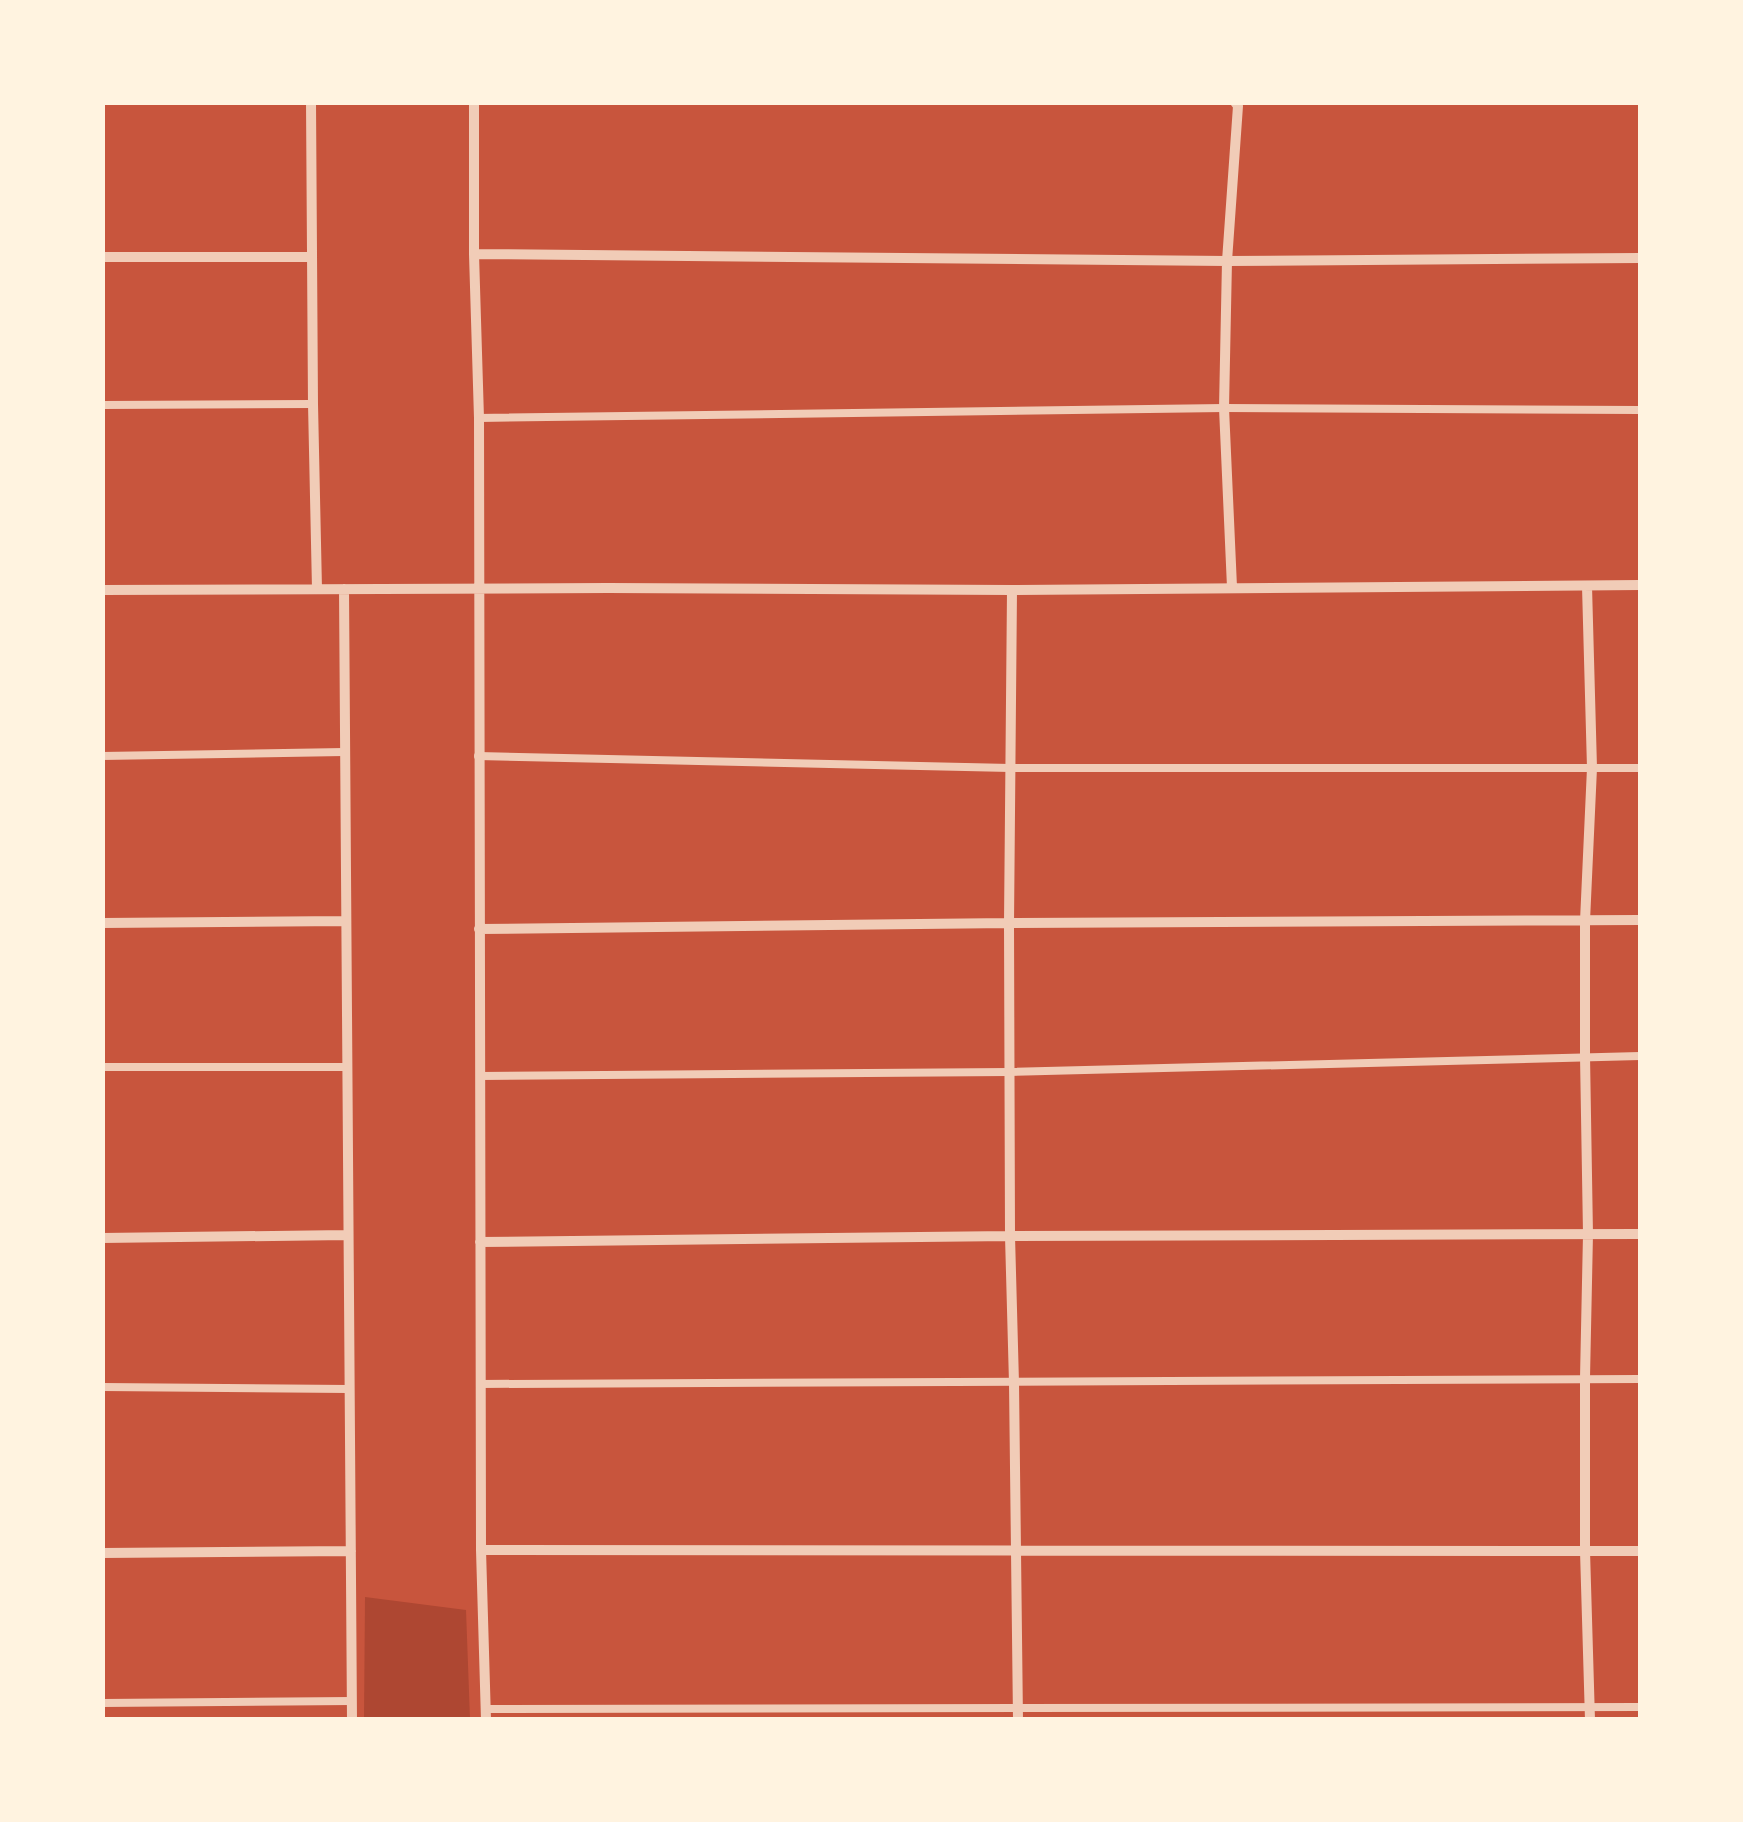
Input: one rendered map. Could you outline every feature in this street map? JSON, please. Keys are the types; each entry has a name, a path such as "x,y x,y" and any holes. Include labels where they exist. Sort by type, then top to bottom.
{"street":[{"path":"311,102 317,590"},
{"path":"474,102 480,418 481,1550 486,1714"},
{"path":"1232,587 1224,408 1227,261 1238,106 1235,102"},
{"path":"474,254 1227,261 1640,258"},
{"path":"102,257 312,257"},
{"path":"1587,586 1592,768 1586,920 1585,1551 1590,1720"},
{"path":"102,590 1640,586"},
{"path":"344,589 352,1720"},
{"path":"1012,590 1008,923 1018,1714"},
{"path":"479,929 1640,920"},
{"path":"102,923 345,921"},
{"path":"480,1242 1640,1234"},
{"path":"102,1238 347,1235"},
{"path":"481,1550 1640,1551"},
{"path":"102,1553 351,1551"}],"lane":[{"path":"102,404 313,404"},
{"path":"480,418 1224,408 1640,410"},
{"path":"102,756 344,752"},
{"path":"478,756 1010,768 1640,768"},
{"path":"480,1076 1009,1072 1640,1056"},
{"path":"102,1067 346,1066"},
{"path":"480,1384 1640,1379"},
{"path":"102,1387 349,1388"},
{"path":"102,1703 352,1701"},
{"path":"486,1714 1018,1714 1640,1707"}],"shaded area":[{"path":"365,1597 466,1610 470,1719 364,1719"}]}
